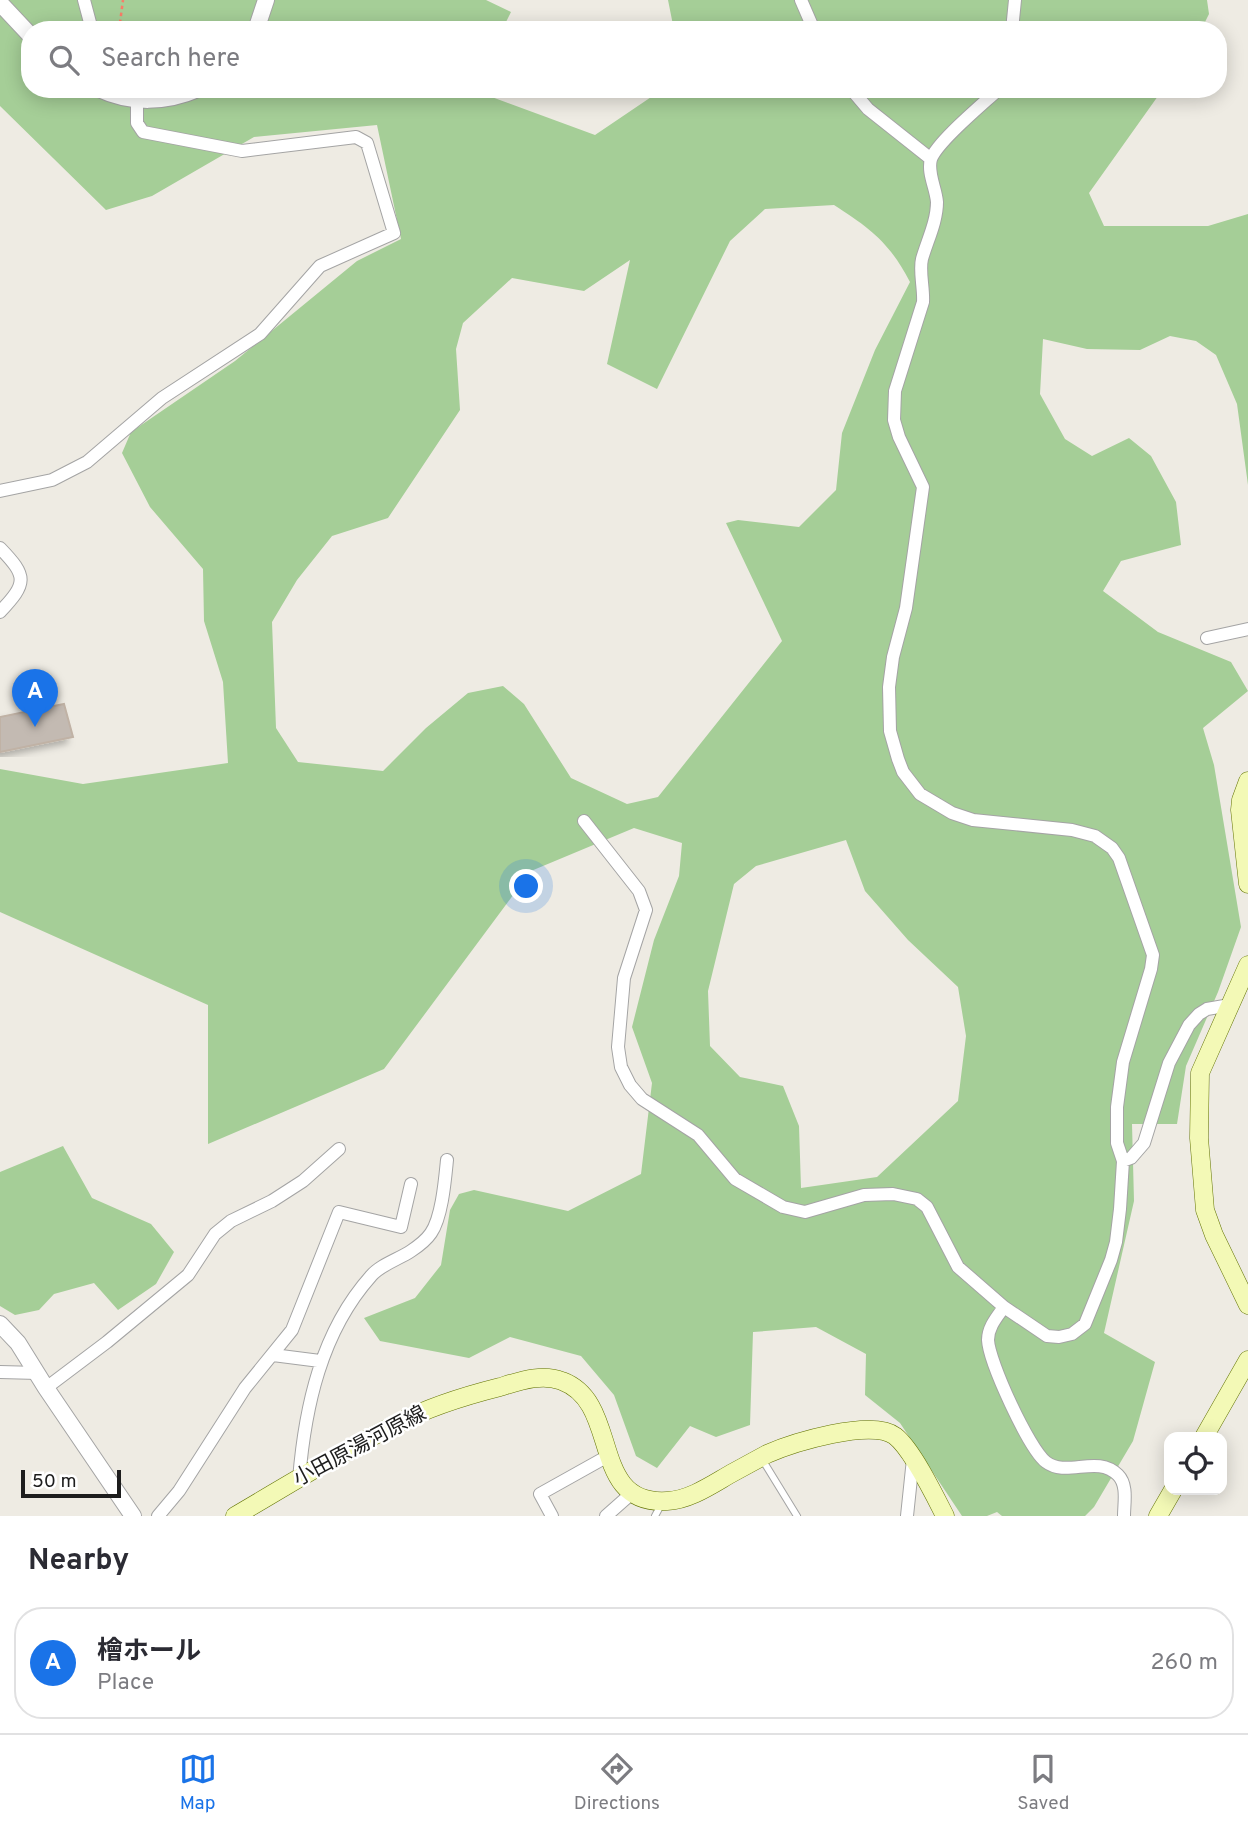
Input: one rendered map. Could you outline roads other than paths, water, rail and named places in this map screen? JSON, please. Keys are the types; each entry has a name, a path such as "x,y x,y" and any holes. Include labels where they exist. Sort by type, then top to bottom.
{"main road":[{"path":"1248,781 1240,810 1248,884"},
{"path":"1248,965 1199,1073 1199,1138 1205,1210 1214,1235 1248,1305"},
{"path":"1207,1432 1248,1360"},
{"name":"小田原湯河原線","path":"235,1516 397,1423 446,1403 525,1380 545,1377 574,1386 587,1398 596,1412 615,1477 632,1493"},
{"path":"632,1493 650,1501 659,1509 761,1458 844,1431 877,1430 894,1435 913,1459 946,1516"},
{"path":"1158,1516 1170,1495"}],"street":[{"path":"84,0 90,21"},
{"path":"259,21 266,0"},
{"path":"801,0 810,21"},
{"path":"1013,21 1015,0"},
{"path":"0,3 21,25"},
{"path":"0,491 52,480 87,462 162,398 260,334 320,266 394,233 367,143 356,137 242,151 209,146 142,132 137,123 142,98"},
{"path":"859,98 868,109 931,159"},
{"path":"584,821 639,891 646,910 624,978 619,1035 621,1067 642,1099 698,1135 735,1179 783,1208 805,1212 864,1195 893,1194 917,1199 927,1207 958,1268 1004,1307 1046,1336 1072,1334 1085,1324 1116,1242 1123,1161 1117,1143 1116,1107 1123,1062 1153,955 1119,858 1112,848 1096,836 1072,830 973,820 952,813 920,794 903,772 890,731 889,687 892,657 906,608 923,487 899,437 894,420 895,391 923,302 921,263 934,222 937,202 931,159 945,141 990,98"},
{"path":"0,548 15,562 22,576 22,586 0,612"},
{"path":"1208,638 1248,629"},
{"path":"1123,1161 1131,1158 1143,1143 1169,1063 1189,1026 1207,1009 1230,1005"},
{"path":"0,1372 42,1380 107,1342 188,1275 215,1234 231,1221 272,1201 303,1181 339,1149"},
{"path":"299,1479 303,1429 320,1361 346,1312 372,1274 413,1250 431,1233 443,1196 447,1160"},
{"path":"158,1516 179,1491 245,1388 292,1330 339,1212 401,1227 411,1184"},
{"path":"1004,1307 990,1328 988,1341 1019,1422 1047,1463 1060,1467 1106,1466 1117,1474 1124,1485 1124,1516"},
{"path":"0,1324 18,1342 133,1516"},
{"path":"273,1355 320,1361"},
{"path":"552,1516 540,1494 608,1456"},
{"path":"907,1516 913,1459"},
{"path":"607,1516 632,1493"}],"lane":[{"path":"761,1458 797,1516"}],"place":[{"name":"檜ホール","path":"35,727"}]}
